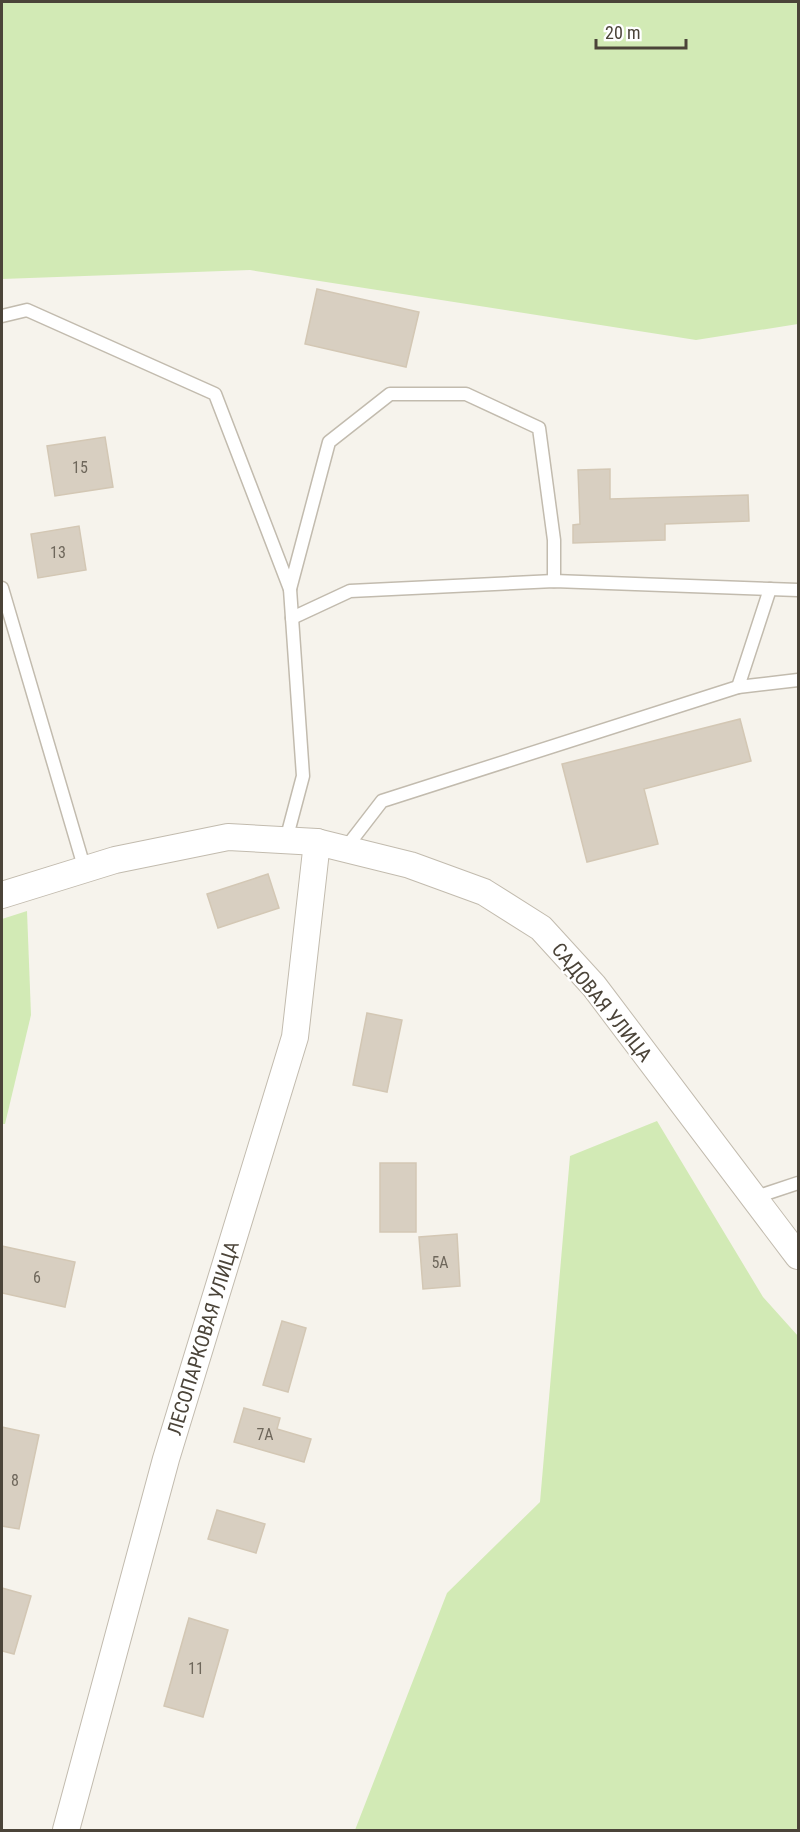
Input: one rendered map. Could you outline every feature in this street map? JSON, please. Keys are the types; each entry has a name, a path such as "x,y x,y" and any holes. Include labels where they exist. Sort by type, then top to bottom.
{"street":[{"name":"САДОВАЯ УЛИЦА","path":"2,895 115,860 228,837 317,842 410,865 484,892 541,928 594,986 798,1256"},
{"name":"ЛЕСОПАРКОВАЯ УЛИЦА","path":"66,1830 166,1459 295,1037 317,842"}],"lane":[{"path":"2,316 27,310 215,394 290,589 303,776 286,840"},
{"path":"290,589 329,442 390,394 466,394 539,428 554,540 554,581"},
{"path":"292,618 350,591 554,581 798,590"},
{"path":"2,588 85,870"},
{"path":"738,687 770,589"},
{"path":"345,849 382,801 738,687 798,680"},
{"path":"753,1198 798,1183"}],"green space":[{"path":"2,2 798,2 798,324 696,340 250,270 2,279"},
{"path":"27,911 31,1015 5,1124 2,1124 2,919"},
{"path":"657,1121 763,1297 798,1336 798,1830 355,1830 447,1593 540,1502 570,1156"}],"building":[{"path":"317,289 419,312 406,367 305,344"},
{"path":"105,437 113,487 55,496 47,446"},
{"path":"610,469 610,499 748,495 749,521 665,524 665,540 573,543 573,525 580,524 578,470"},
{"path":"79,526 86,570 38,578 31,534"},
{"path":"740,719 751,761 644,789 658,844 587,862 562,764"},
{"path":"268,874 279,908 218,928 207,894"},
{"path":"367,1013 402,1020 387,1092 353,1085"},
{"path":"380,1163 416,1163 416,1232 380,1232"},
{"path":"457,1234 460,1286 423,1289 419,1237"},
{"path":"2,1246 75,1262 65,1307 2,1293"},
{"path":"282,1321 306,1328 288,1392 263,1385"},
{"path":"244,1408 280,1418 277,1429 311,1439 304,1462 234,1442"},
{"path":"2,1427 39,1435 19,1529 2,1526"},
{"path":"217,1510 265,1524 256,1553 208,1539"},
{"path":"2,1588 31,1596 14,1654 2,1651"},
{"path":"189,1618 228,1630 203,1717 164,1706"}]}
